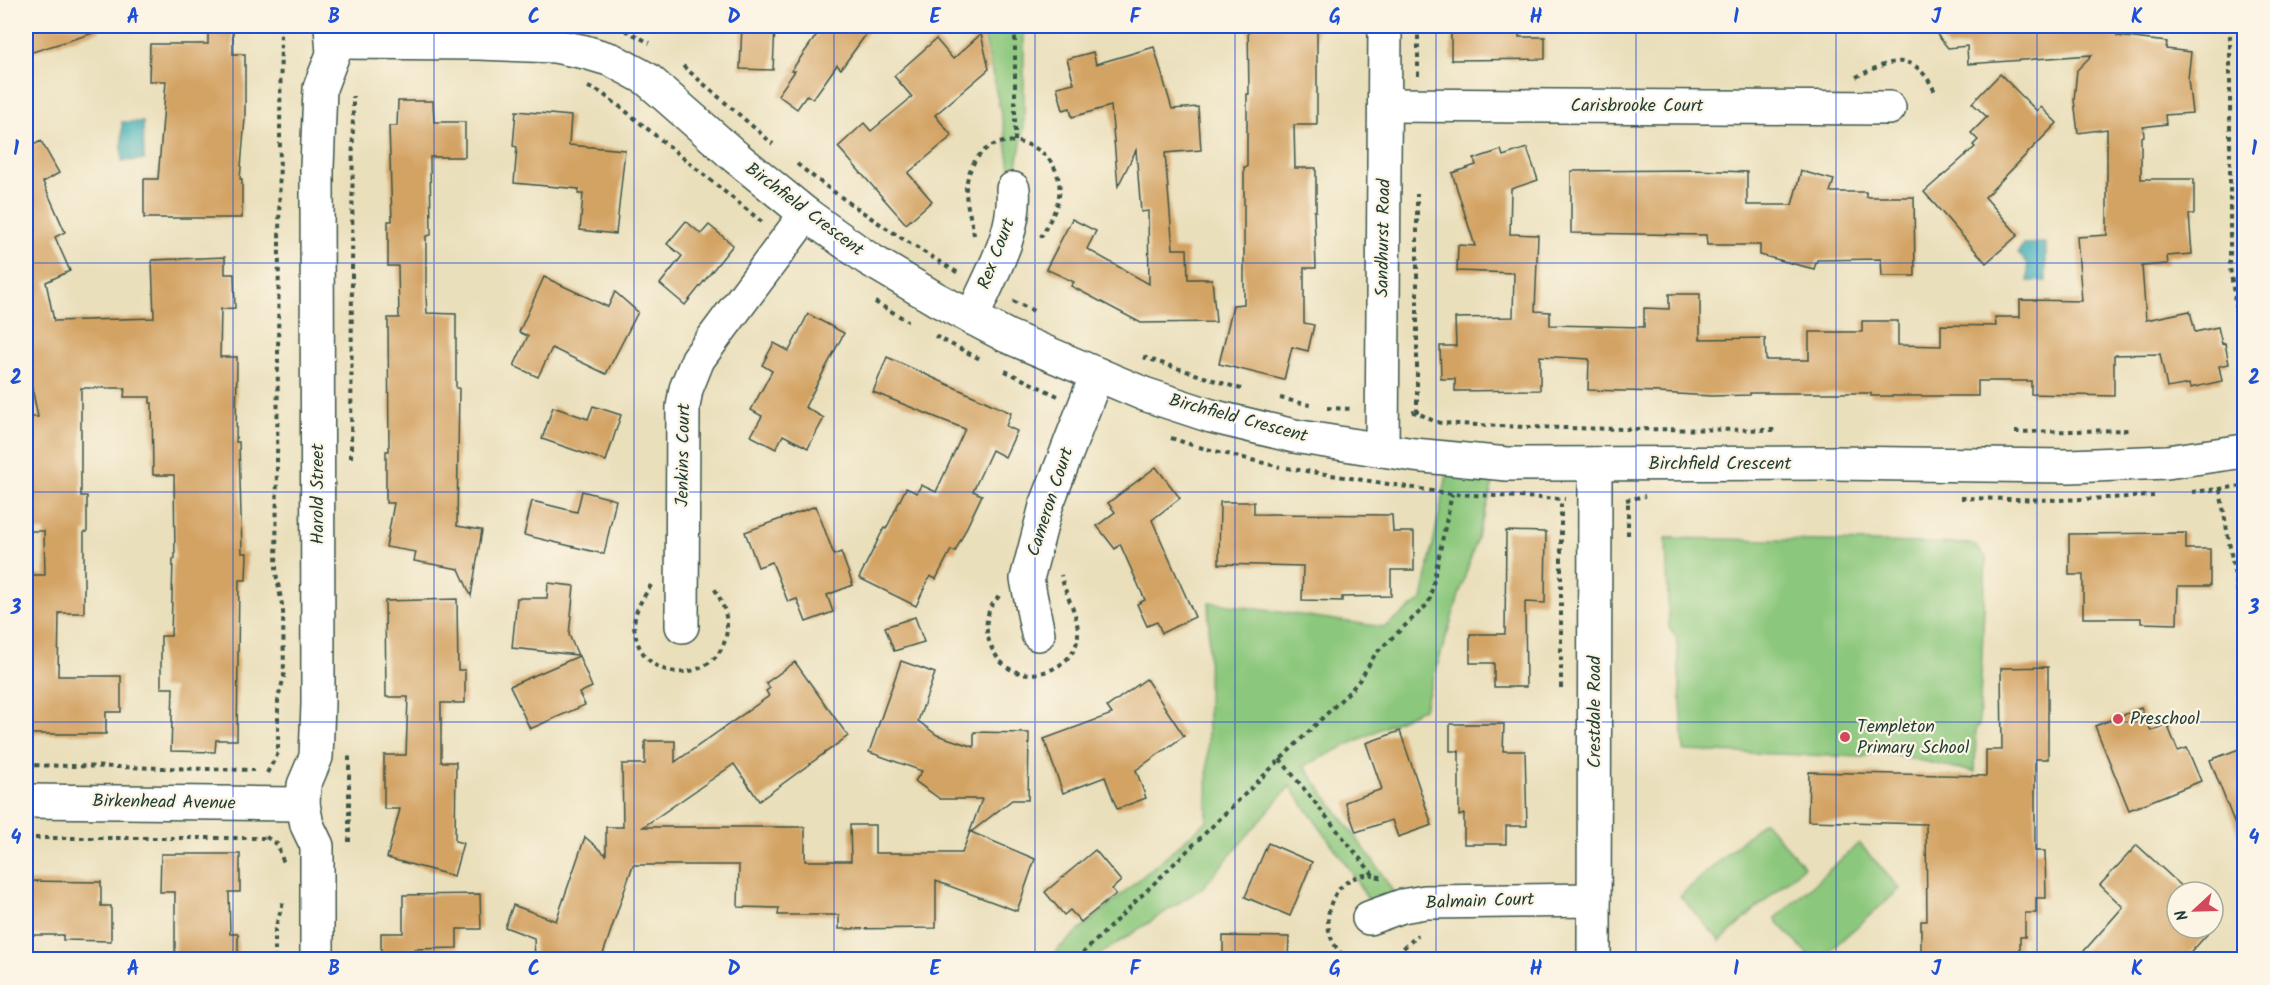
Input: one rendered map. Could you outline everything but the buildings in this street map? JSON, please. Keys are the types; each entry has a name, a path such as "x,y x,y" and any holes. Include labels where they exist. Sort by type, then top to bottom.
{"street":[{"name":"Sandhurst Road","path":"1382,450 1385,26"},
{"name":"Birchfield Crescent","path":"332,34 555,46 612,60 648,79 737,158 806,214 884,268 972,318 1007,336 1144,394 1211,416 1294,436 1414,456 1507,464 2081,466 2167,462 2244,451"},
{"name":"Harold Street","path":"316,960 317,846 307,825 303,804 304,785 316,757 318,704 317,125 320,88 333,54 332,34"},
{"name":"Carisbrooke Court","path":"1385,105 1889,108"},
{"name":"Rex Court","path":"972,318 1009,231 1014,207 1013,189"},
{"name":"Jenkins Court","path":"682,626 683,407 686,389 698,359 806,214"},
{"name":"Cameron Court","path":"1038,634 1027,579 1046,506 1097,374"},
{"name":"Crestdale Road","path":"1594,960 1595,464"},
{"name":"Birkenhead Avenue","path":"26,801 303,804"},
{"name":"Balmain Court","path":"1369,918 1402,906 1425,902 1594,900"}],"path":[{"path":"267,770 278,753 278,698 284,677 283,610 276,573 280,26"},
{"path":"616,26 655,45"},
{"path":"1015,26 1015,141"},
{"path":"1418,26 1418,78"},
{"path":"2230,26 2230,267 2244,339"},
{"path":"680,64 714,91 777,148"},
{"path":"585,86 600,92 623,109 761,222"},
{"path":"794,161 846,201 911,245 960,274"},
{"path":"1417,188 1417,413 1438,423 1501,426 1577,429 1786,430"},
{"path":"1009,300 1041,315"},
{"path":"1136,355 1250,392"},
{"path":"1271,396 1324,408 1349,409"},
{"path":"2005,432 2138,430"},
{"path":"2220,489 2244,621"},
{"path":"1076,960 1361,678 1376,653 1430,603 1452,494"},
{"path":"1280,759 1374,876 1385,878"},
{"path":"26,765 255,770"},
{"path":"266,832 266,838"},
{"path":"26,838 266,838 277,844 284,863 284,874"},
{"path":"275,960 275,929 285,897"}],"green space":[{"path":"982,26 1024,26 1024,126 1013,189 1004,128"},
{"path":"1450,459 1498,463 1424,708 1304,766 1376,865 1402,906 1377,915 1351,871 1290,786 1202,888 1093,959 1053,960 1057,950 1207,821 1209,602 1384,627 1422,600"},
{"path":"1666,538 1973,544 1986,557 1975,772 1874,751 1865,757 1684,751 1677,639 1669,628"},
{"path":"1764,821 1804,866 1720,941 1680,896"},
{"path":"1859,843 1900,889 1820,959 1812,959 1775,919"}],"water":[{"path":"122,122 143,122 144,160 122,161"},
{"path":"2046,243 2046,281 2028,281 2028,264 2018,253 2023,244"}],"place":[{"name":"Preschool","path":"2118,719"},
{"name":"Templeton Primary School","path":"1845,737"}]}
